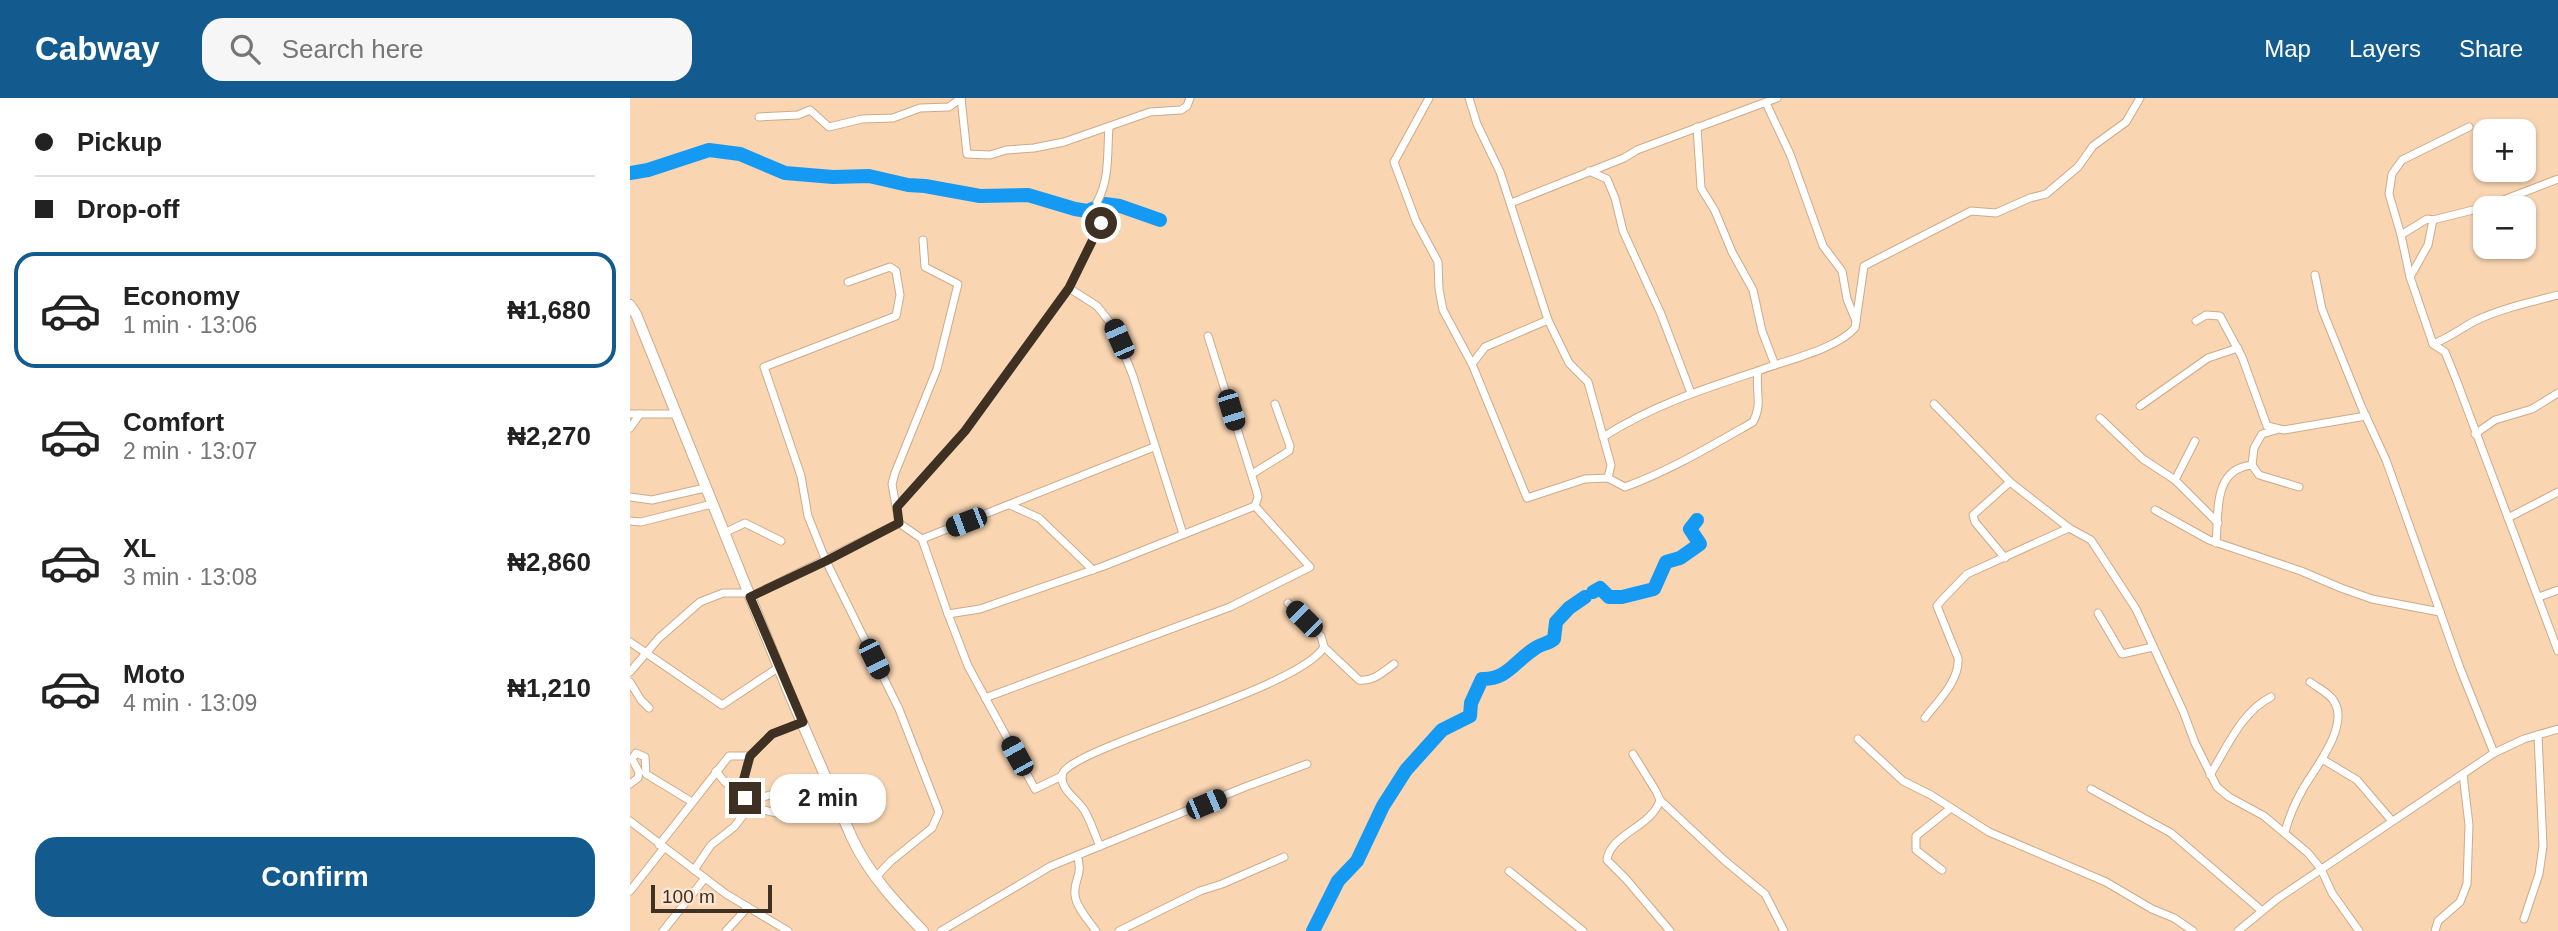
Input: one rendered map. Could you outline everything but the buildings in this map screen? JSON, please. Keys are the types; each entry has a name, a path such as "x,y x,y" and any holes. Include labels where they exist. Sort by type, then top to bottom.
{"street":[{"path":"961,98 967,154 990,155 1006,150 1064,142 1150,112 1181,110 1187,106 1190,98"},
{"path":"759,117 798,115 810,110 829,127 862,119 893,118 920,108 949,107 961,98"},
{"path":"1429,98 1394,162 1416,222 1438,262 1443,310 1472,364 1527,498 1585,479 1608,478 1625,487 1675,467 1753,422 1759,411 1756,385 1758,371"},
{"path":"1469,98 1477,124 1500,172 1548,320 1569,363 1588,382 1611,465 1608,478"},
{"path":"1511,203 1637,150 1777,98"},
{"path":"1603,437 1629,420 1691,393 1822,348 1845,336 1855,328 1857,321 1864,266 1971,211 1996,213 2046,194 2078,167 2093,146 2126,122 2140,98"},
{"path":"1766,103 1790,154 1823,246 1842,271 1847,299 1857,321"},
{"path":"897,507 965,431 1069,288 1097,235 1102,213 1097,202 1104,190 1107,173 1109,127"},
{"path":"1697,127 1701,188 1753,290 1762,331 1775,365"},
{"path":"2469,127 2402,160 2392,174 2389,194 2410,277 2433,344 2445,352 2558,651"},
{"path":"1612,162 1607,179 1615,198 1623,232 1661,314 1691,393"},
{"path":"1588,171 1607,179"},
{"path":"2401,235 2427,219 2433,220 2485,207 2558,179"},
{"path":"2410,277 2428,245 2433,220"},
{"path":"923,240 925,267 958,284 937,369 894,473 892,484 899,523 922,539 968,666 1035,789 1062,776 1071,764 1088,754 1208,710 1299,668 1324,648"},
{"path":"848,282 890,267 896,271 900,295 896,316 764,366 801,476 808,516 826,561 899,709 939,812 932,828 891,861 876,878"},
{"path":"2315,275 2322,309 2386,460 2494,753"},
{"path":"1069,288 1097,306 1113,326 1133,376 1182,534"},
{"path":"2433,344 2453,336 2477,321 2515,306 2558,295"},
{"path":"630,305 852,838 876,878 923,931"},
{"path":"2196,321 2206,315 2220,316 2238,348 2263,418 2267,426 2276,429"},
{"path":"1472,364 1486,346 1548,320"},
{"path":"1208,336 1252,474 1258,497 1255,506"},
{"path":"2445,352 2453,336"},
{"path":"2140,406 2208,358 2238,348"},
{"path":"2475,434 2495,420 2532,409 2558,393"},
{"path":"1252,474 1289,451 1290,446 1275,404"},
{"path":"1934,404 2010,482 2069,528 2091,540 2136,610 2217,787 2285,832 2321,869 2332,893 2359,931"},
{"path":"630,414 676,414"},
{"path":"630,428 640,414"},
{"path":"2299,487 2259,475 2252,465 2254,448 2262,434 2276,429 2310,427 2366,416"},
{"path":"2100,418 2132,450 2175,480 2218,523"},
{"path":"2175,480 2195,441"},
{"path":"922,539 1154,447"},
{"path":"2216,542 2216,506 2222,487 2230,474 2240,466 2252,465"},
{"path":"2005,558 1975,522 1973,515 2010,482"},
{"path":"630,497 652,500 705,488"},
{"path":"2508,518 2558,492"},
{"path":"630,521 641,522 712,504"},
{"path":"1010,504 1039,518 1093,570"},
{"path":"948,614 980,609 1093,570 1255,506"},
{"path":"985,698 1230,607 1310,567 1255,506"},
{"path":"2155,510 2216,542 2372,599 2440,612"},
{"path":"724,533 745,523 781,541"},
{"path":"630,672 646,652 700,602 723,593 749,595 826,561 899,523"},
{"path":"1925,718 1950,684 1959,666 1937,606 1948,591 1967,574 2069,528"},
{"path":"2539,597 2558,590"},
{"path":"1288,603 1321,636 1324,648 1359,680 1374,678 1394,664"},
{"path":"2098,613 2122,654 2153,647"},
{"path":"630,642 722,705 779,667"},
{"path":"630,682 649,708"},
{"path":"2285,832 2303,788 2322,759 2337,725 2336,704 2329,695 2310,682"},
{"path":"630,694 641,700"},
{"path":"2210,775 2237,730 2262,702 2272,698"},
{"path":"745,798 743,782 750,756 772,734 803,722"},
{"path":"2238,931 2321,869 2494,753 2558,729"},
{"path":"2524,919 2539,874 2543,846 2538,735"},
{"path":"1858,740 1903,781 1989,831 2106,882 2193,931"},
{"path":"630,784 638,778 639,772 632,759 636,752 645,757 646,774 692,802"},
{"path":"1633,754 1660,800 1765,894 1784,931"},
{"path":"630,891 692,802 729,756 750,756"},
{"path":"2322,759 2357,779 2392,821"},
{"path":"941,931 1016,885 1077,855 1307,764"},
{"path":"716,771 755,808 781,814"},
{"path":"2435,931 2438,921 2460,902 2467,884 2469,825 2463,774"},
{"path":"1062,776 1069,793 1084,808 1100,846"},
{"path":"2091,789 2171,833 2262,911"},
{"path":"694,870 711,845 734,827 745,813 755,808 760,798 780,792"},
{"path":"1660,800 1651,816 1614,845 1607,860 1670,931"},
{"path":"1942,870 1921,855 1914,843 1916,836 1951,808"},
{"path":"630,821 705,878 788,931"},
{"path":"1077,855 1081,872 1074,892 1076,900 1096,931"},
{"path":"1119,931 1200,891 1284,857"},
{"path":"1509,871 1583,931"},
{"path":"663,931 705,878"},
{"path":"726,931 748,907"}],"waterway":[{"path":"630,173 648,170 709,150 740,154 785,173 833,177 869,176 980,196 1028,195 1087,211 1105,204 1120,206 1160,220"},
{"path":"1593,592 1600,588 1609,597 1622,597 1654,589 1666,562 1680,558 1700,544 1690,529 1697,520"},
{"path":"1313,931 1338,881 1357,861 1383,806 1406,770 1442,730 1470,716 1471,703 1482,679 1504,673 1536,647 1554,639 1556,622 1569,608 1585,597"}],"route":[{"path":"745,798 743,782 750,756 772,734 803,722 750,597 899,523 897,507 965,431 1069,288 1101,223"}]}
